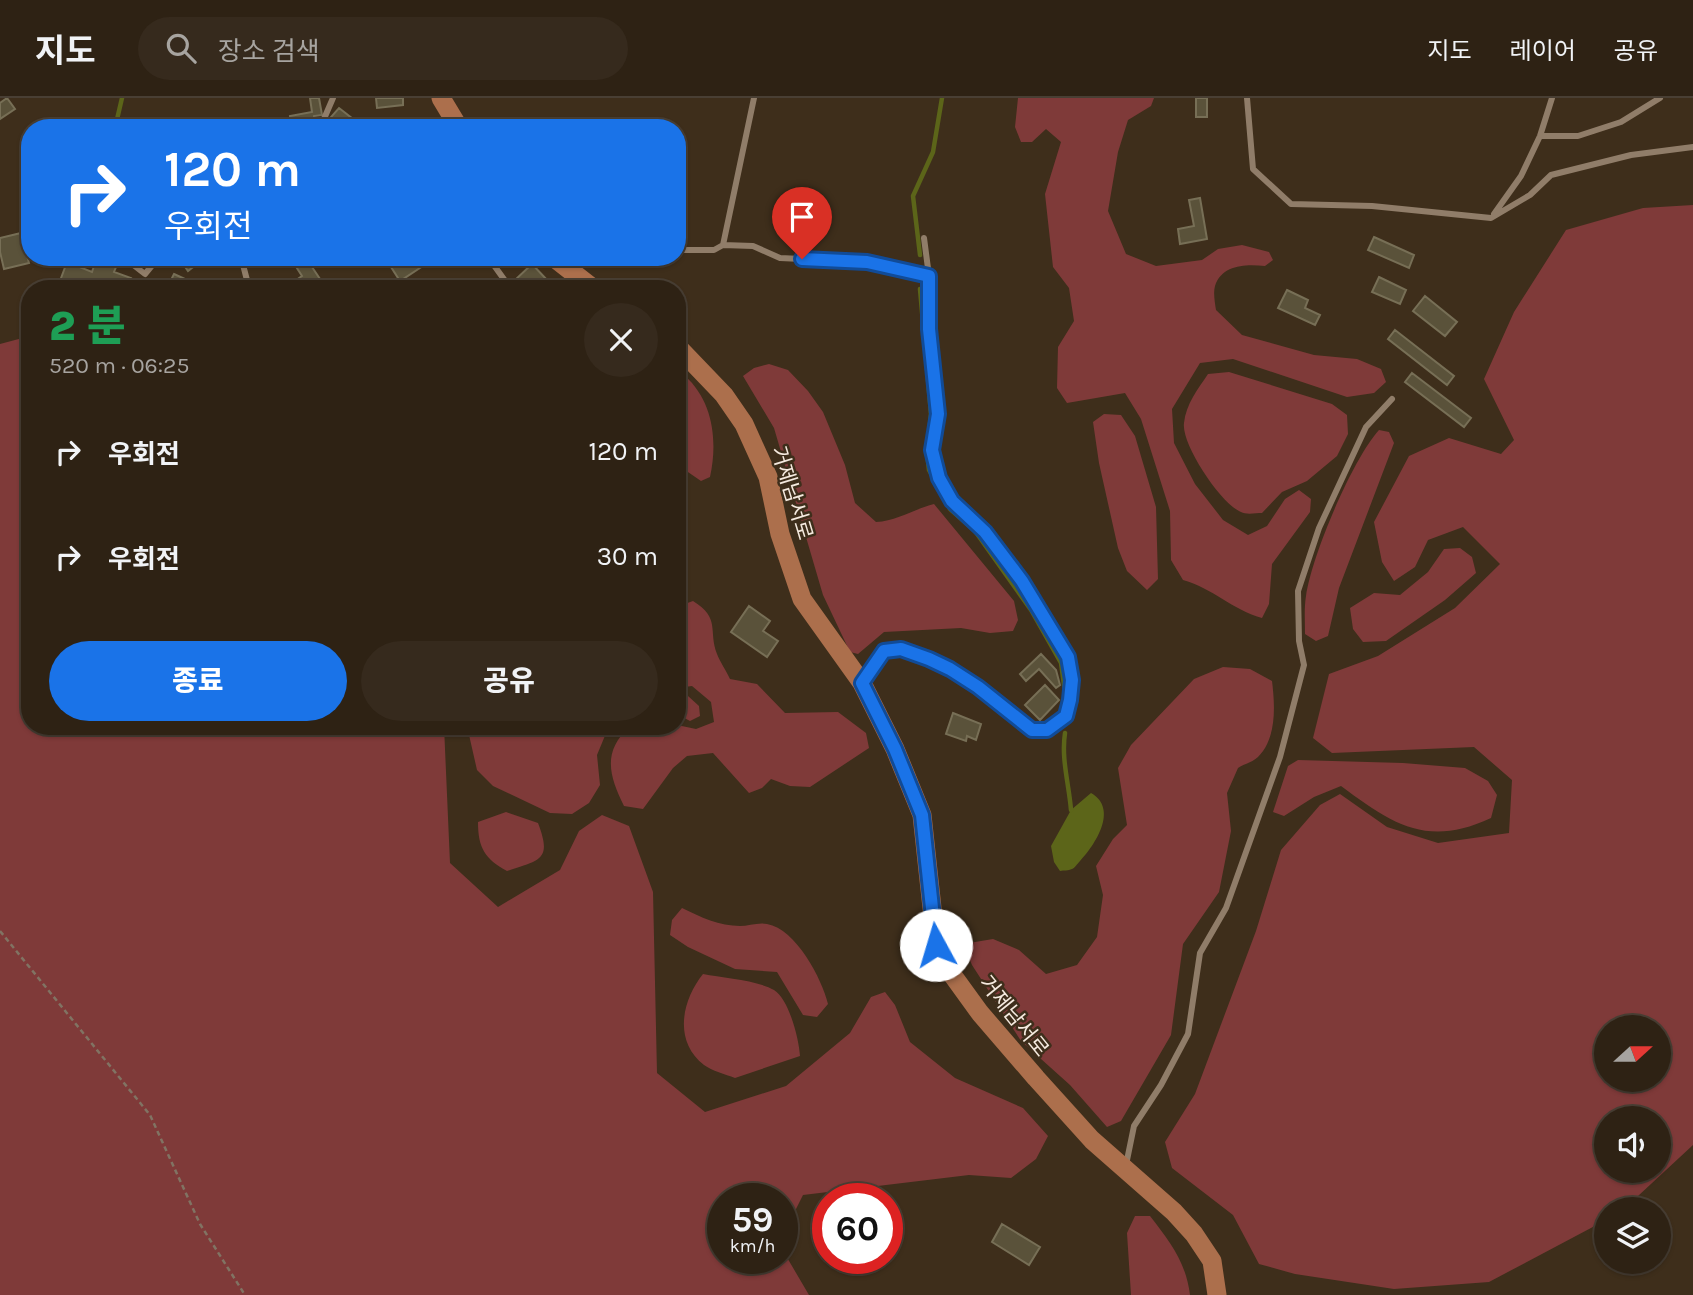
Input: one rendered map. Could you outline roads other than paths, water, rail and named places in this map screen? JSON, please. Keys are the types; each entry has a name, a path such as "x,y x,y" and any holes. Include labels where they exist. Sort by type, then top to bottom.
{"main road":[{"path":"441,98 453,119"},
{"path":"565,266 582,280"},
{"name":"거제남서로","path":"686,358 724,395 744,424 768,477 780,534 802,599 862,683 895,749 922,815 936,945 951,973 980,1013 1092,1140 1174,1212 1194,1234 1212,1261 1217,1295"}],"lane":[{"path":"324,119 333,98"},
{"path":"723,245 754,98"},
{"path":"1247,98 1253,169 1291,204 1372,206 1491,218 1530,195 1551,175 1631,155 1693,147"},
{"path":"1491,218 1521,176 1540,136 1552,98"},
{"path":"1540,136 1578,136 1621,122 1660,98"},
{"path":"862,683 884,651 901,649 950,669 978,687 1032,730 1047,730 1058,723 1066,716 1070,700 1072,680 1068,657 1022,581 985,532 952,501 939,478 932,450 938,414 929,329 929,276 924,237"},
{"path":"686,250 714,250 723,245 753,246 780,258 867,262 929,276"},
{"path":"135,266 145,274 152,266"},
{"path":"1125,1170 1134,1126 1161,1085 1188,1034 1200,953 1226,908 1280,757 1304,665 1299,641 1298,591 1319,528 1366,427 1392,399"}],"waterway":[{"path":"117,119 122,98"},
{"path":"920,255 913,196 933,152 942,98"},
{"path":"920,289 931,414 927,453 929,470 950,509 975,531 1031,610 1061,663 1065,692"},
{"path":"1065,733 1065,762 1071,810"}]}
